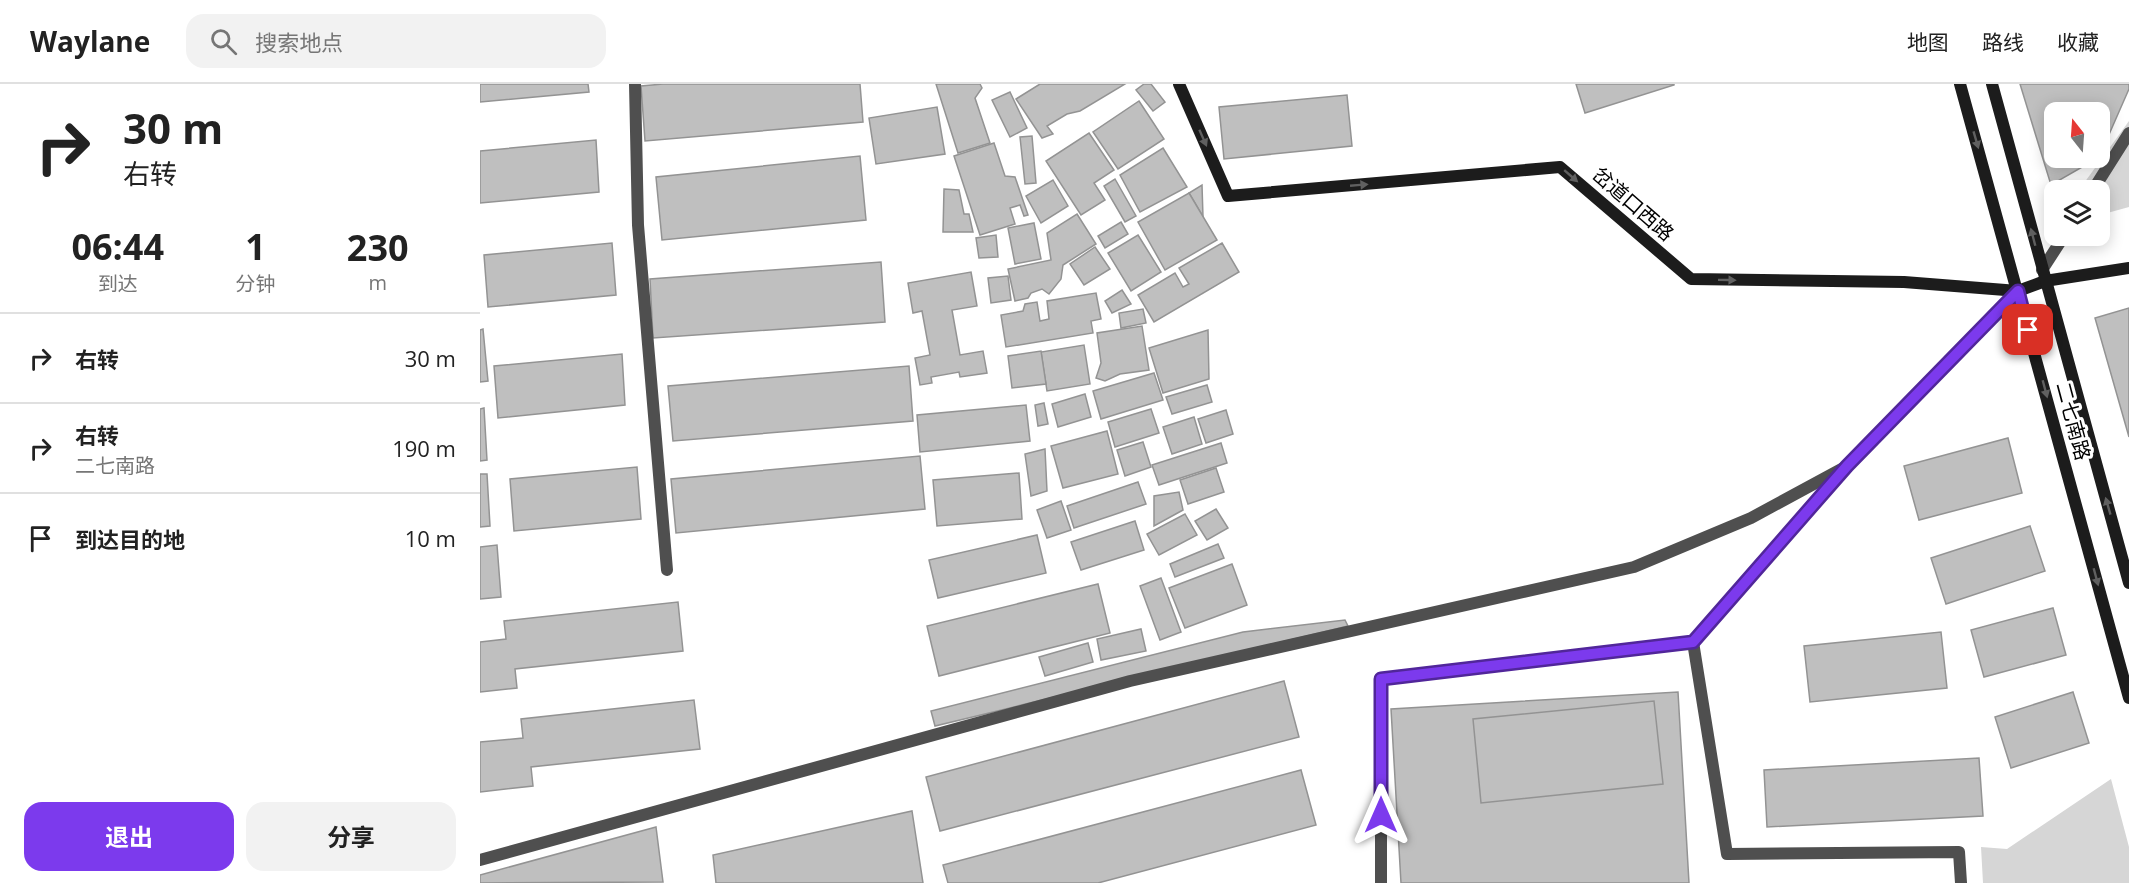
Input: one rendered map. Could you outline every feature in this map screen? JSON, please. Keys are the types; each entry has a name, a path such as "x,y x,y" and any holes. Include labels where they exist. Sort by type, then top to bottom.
{"main road":[{"name":"岔道口西路","path":"1179,84 1228,196 1560,167 1691,279 1904,282 2018,291 2044,276 2129,268"},
{"name":"二七南路","path":"1960,84 2129,698"},
{"name":"二七南路","path":"1992,84 2129,583"}],"street":[{"path":"635,84 638,225 667,570"},
{"path":"2099,180 2129,133"},
{"path":"2044,276 2059,246"},
{"path":"1381,883 1381,679 1693,642 1847,466 2018,291"},
{"path":"480,860 1130,681 1634,567 1751,518 1847,466"},
{"path":"1693,642 1728,854 1959,852 1961,883"}],"shaded area":[{"path":"2129,121 2129,207 2110,212 2110,180 2086,180 2095,168 2110,168 2110,147"},
{"path":"2111,779 2129,847 2129,883 1983,883 1981,847 2007,849"}],"building":[{"path":"480,84 588,84 589,92 480,102"},
{"path":"860,84 863,122 645,141 641,86"},
{"path":"936,84 980,84 982,88 975,98 990,143 958,153"},
{"path":"1040,84 1125,84 1080,111 1067,114 1047,126 1053,134 1042,138 1016,99"},
{"path":"1144,84 1151,84 1165,102 1153,111 1136,90"},
{"path":"1576,84 1674,84 1674,85 1585,113"},
{"path":"2020,84 2129,84 2129,89 2110,132 2110,102 2044,102 2044,162"},
{"path":"1010,92 1027,128 1010,137 992,100"},
{"path":"1347,95 1352,146 1224,159 1219,107"},
{"path":"1139,101 1164,139 1118,169 1093,132"},
{"path":"937,107 945,154 876,164 869,118"},
{"path":"1089,133 1114,170 1094,183 1105,200 1081,215 1046,161"},
{"path":"1032,136 1036,183 1025,184 1020,137"},
{"path":"596,140 599,192 480,203 480,151"},
{"path":"994,143 1005,176 1015,177 1028,215 1024,216 1020,205 1010,208 1015,224 980,235 954,156"},
{"path":"1163,148 1187,187 1140,212 1120,175"},
{"path":"860,156 866,220 662,240 656,177"},
{"path":"2046,168 2081,168 2060,180 2049,180"},
{"path":"1115,179 1136,216 1125,222 1104,186"},
{"path":"1053,180 1068,206 1041,223 1026,196"},
{"path":"1202,185 1203,217 1189,193"},
{"path":"944,189 959,190 964,214 969,214 973,232 943,232"},
{"path":"1189,193 1217,240 1165,270 1138,222"},
{"path":"1077,214 1096,244 1063,265 1061,279 1049,294 1042,289 1031,293 1028,298 1015,301 1008,269 1051,260 1047,233"},
{"path":"1121,222 1128,234 1105,248 1098,236"},
{"path":"1034,223 1041,259 1015,264 1008,228"},
{"path":"996,235 998,257 979,258 976,238"},
{"path":"1138,235 1161,272 1131,291 1108,253"},
{"path":"612,243 616,295 488,307 484,255"},
{"path":"1222,243 1239,272 1154,322 1138,295 1175,273 1183,287 1189,284 1179,268"},
{"path":"1095,247 1110,269 1084,285 1070,264"},
{"path":"881,262 885,322 653,338 650,279"},
{"path":"971,272 977,306 952,310 960,355 983,351 987,373 960,377 959,372 931,377 932,383 920,385 915,358 930,355 922,311 913,313 908,283"},
{"path":"1008,276 1011,300 991,303 988,278"},
{"path":"1122,290 1131,304 1112,313 1105,301"},
{"path":"1096,293 1101,319 1091,321 1093,333 1006,347 1001,315 1023,311 1025,304 1037,302 1040,321 1049,319 1047,301"},
{"path":"2129,308 2129,437 2095,318"},
{"path":"1143,309 1146,323 1121,328 1119,313"},
{"path":"1142,326 1149,370 1120,374 1105,381 1096,378 1101,363 1097,333"},
{"path":"483,329 488,381 480,382 480,330"},
{"path":"1208,330 1209,379 1163,393 1149,348"},
{"path":"1084,345 1090,384 1047,391 1041,352"},
{"path":"1041,351 1046,384 1012,388 1008,356"},
{"path":"622,354 625,405 498,418 494,366"},
{"path":"909,366 913,421 673,441 668,386"},
{"path":"1154,373 1163,400 1101,419 1093,391"},
{"path":"1207,385 1212,402 1172,414 1166,397"},
{"path":"1085,394 1091,417 1058,427 1052,404"},
{"path":"1044,403 1048,424 1038,426 1035,405"},
{"path":"1026,405 1030,441 920,452 917,415"},
{"path":"484,408 487,460 480,461 480,409"},
{"path":"1151,409 1159,433 1115,447 1108,422"},
{"path":"1226,410 1233,434 1206,443 1198,419"},
{"path":"1194,417 1202,444 1172,454 1163,427"},
{"path":"1107,431 1118,474 1063,488 1051,446"},
{"path":"2008,438 2022,493 1919,520 1904,466"},
{"path":"1143,442 1151,467 1125,476 1117,450"},
{"path":"1221,443 1227,463 1159,485 1152,465"},
{"path":"1045,449 1047,491 1031,496 1025,454"},
{"path":"920,456 925,509 676,533 671,479"},
{"path":"637,467 641,519 514,531 510,479"},
{"path":"1216,468 1224,492 1188,504 1180,480"},
{"path":"1019,473 1022,519 937,526 933,480"},
{"path":"480,474 487,474 490,526 480,527"},
{"path":"1138,482 1146,504 1074,528 1067,506"},
{"path":"1179,492 1183,510 1154,526 1154,496"},
{"path":"1061,501 1071,530 1047,538 1037,510"},
{"path":"1216,509 1228,528 1207,540 1195,521"},
{"path":"1185,514 1197,535 1159,555 1147,534"},
{"path":"1135,521 1144,550 1081,570 1071,542"},
{"path":"2030,526 2045,571 1946,604 1931,558"},
{"path":"1037,535 1046,573 938,598 929,560"},
{"path":"1218,544 1224,558 1175,577 1170,564"},
{"path":"497,545 501,597 480,599 480,547"},
{"path":"1232,564 1247,605 1185,628 1169,588"},
{"path":"1161,578 1181,632 1160,640 1140,586"},
{"path":"1098,584 1110,633 939,676 927,626"},
{"path":"678,602 683,651 515,669 517,688 480,692 480,642 506,639 504,621"},
{"path":"2053,608 2066,655 1984,677 1971,630"},
{"path":"1345,620 1348,626 935,726 931,711 1243,632"},
{"path":"1141,629 1146,651 1101,660 1097,639"},
{"path":"1941,632 1947,688 1810,702 1804,646"},
{"path":"1088,643 1093,662 1045,676 1039,657"},
{"path":"1284,681 1299,737 940,831 926,777"},
{"path":"1678,692 1689,883 1401,883 1391,709"},
{"path":"2073,692 2089,743 2011,768 1995,717"},
{"path":"694,700 700,749 531,767 533,786 480,792 480,742 523,738 521,719"},
{"path":"1654,701 1663,784 1481,803 1473,719"},
{"path":"1979,758 1983,816 1767,827 1764,770"},
{"path":"1301,770 1316,825 1098,883 948,883 943,865"},
{"path":"912,811 923,883 716,883 713,855"},
{"path":"656,827 663,882 480,883 480,875"}],"route":[{"path":"1381,815 1381,679 1693,642 1847,466 2018,291 2028,330"}]}
